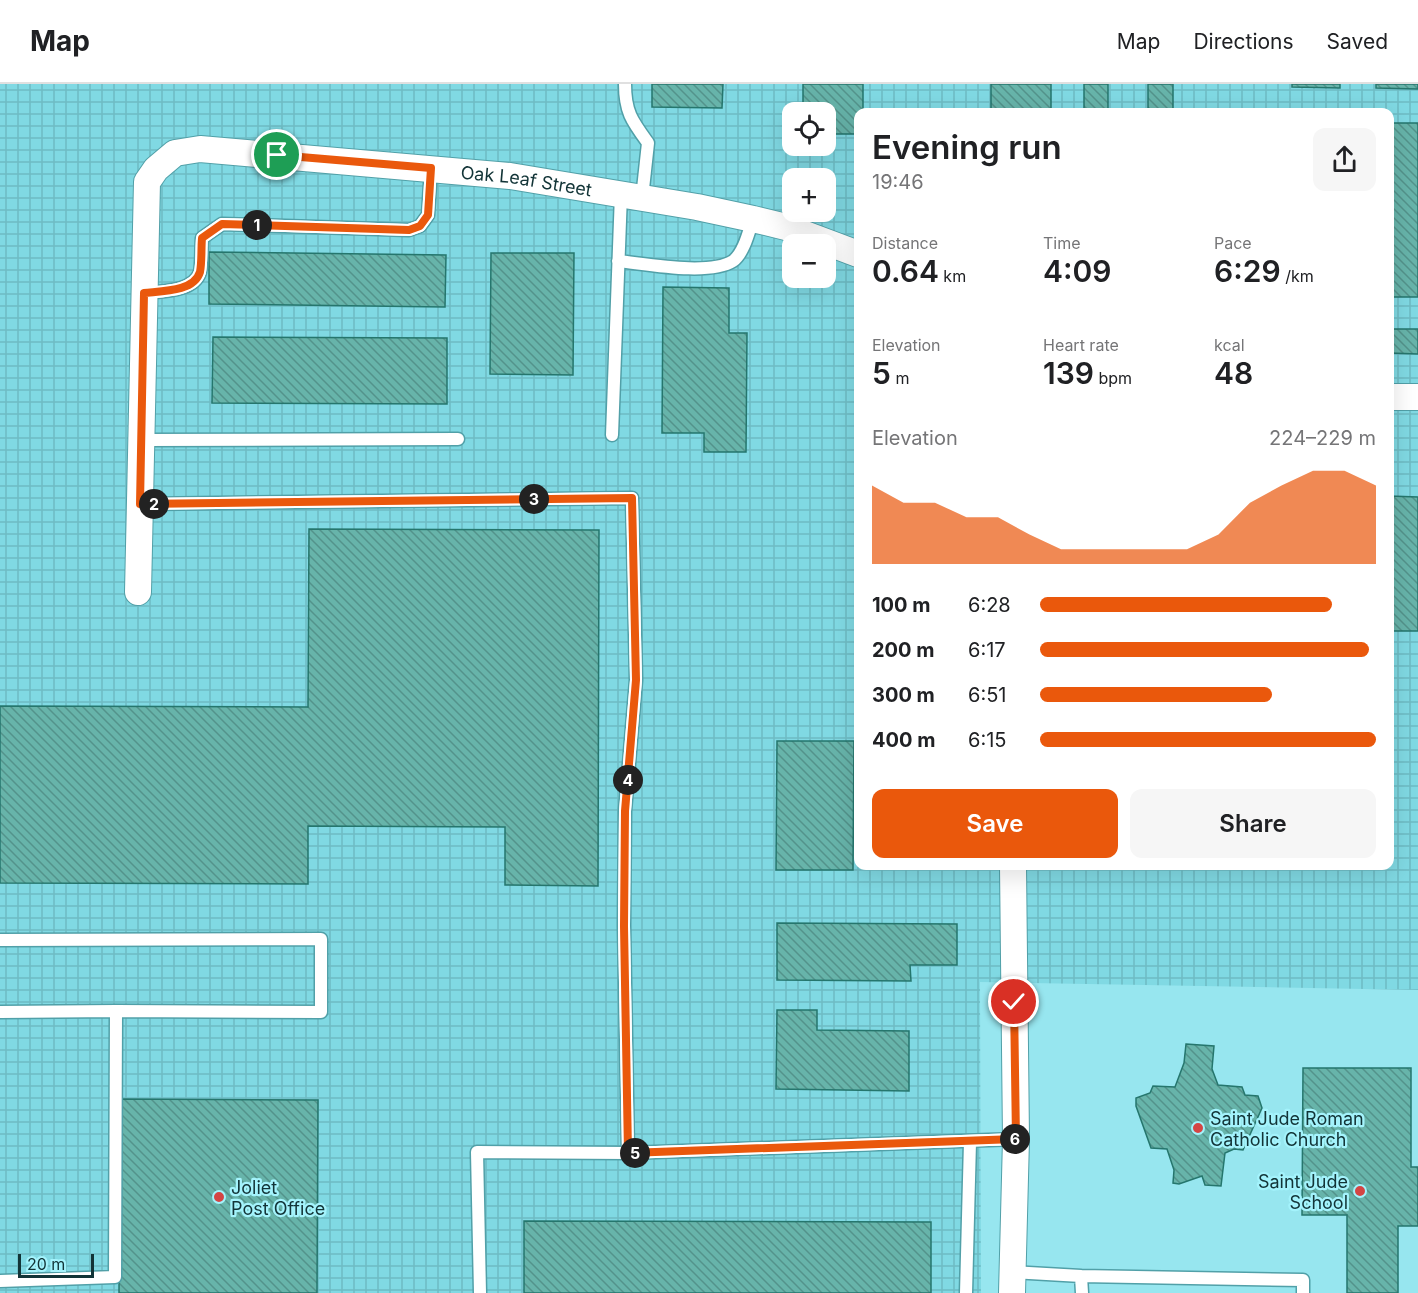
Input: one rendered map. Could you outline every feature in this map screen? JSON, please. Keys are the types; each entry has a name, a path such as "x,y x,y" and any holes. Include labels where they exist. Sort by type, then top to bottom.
{"street":[{"name":"Oak Leaf Street","path":"144,293 147,182 156,169 176,153 200,149 510,176 753,219 786,227 854,252"},
{"path":"138,592 144,293"},
{"path":"1394,397 1418,397"},
{"path":"1012,1283 1016,1139 1013,870"}],"lane":[{"path":"612,435 618,261 631,196 648,143 635,125 625,104 625,84"},
{"path":"144,293 182,288 193,282 200,273 202,238 222,224 409,230 420,226 428,215 431,168"},
{"path":"618,261 714,268 735,260 745,243 753,219"},
{"path":"141,440 458,439"},
{"path":"140,504 632,498 636,680 625,811 624,926 628,1153"},
{"path":"0,940 321,939 321,1012 0,1012"},
{"path":"0,1281 115,1277 116,1011"},
{"path":"480,1293 477,1152 628,1153 1016,1139"},
{"path":"966,1293 970,1142"},
{"path":"1081,1276 1082,1293"},
{"path":"1012,1283 1081,1276 1303,1280 1303,1293"}],"shaded area":[{"path":"0,84 1418,84 1418,990 980,982 981,1293 0,1293"}],"building":[{"path":"652,84 723,84 722,108 652,107"},
{"path":"803,84 863,84 863,108 854,108 854,134 836,134 836,102 803,102"},
{"path":"991,84 1051,84 1051,108 991,108"},
{"path":"1084,84 1108,84 1108,108 1084,108"},
{"path":"1148,84 1173,84 1173,108 1148,108"},
{"path":"1292,84 1340,84 1340,88 1292,87"},
{"path":"1376,84 1418,84 1418,89 1376,88"},
{"path":"1394,123 1418,123 1418,297 1394,297"},
{"path":"209,252 446,255 445,307 209,304"},
{"path":"491,253 574,253 573,375 490,374"},
{"path":"663,287 729,288 729,333 747,333 746,452 704,452 704,433 662,433"},
{"path":"1394,329 1418,329 1418,354 1394,353"},
{"path":"213,337 447,338 447,404 212,403"},
{"path":"1394,496 1418,497 1418,631 1394,631"},
{"path":"309,529 599,530 598,886 505,885 505,827 308,826 308,884 0,883 0,706 308,707"},
{"path":"777,741 854,741 853,870 776,870"},
{"path":"777,923 957,924 957,965 910,965 911,981 777,980"},
{"path":"777,1010 817,1010 817,1030 909,1031 909,1091 776,1089"},
{"name":"Saint Jude Roman Catholic Church","path":"1186,1044 1214,1046 1212,1069 1218,1085 1242,1087 1245,1095 1258,1096 1262,1108 1243,1150 1234,1149 1225,1153 1221,1186 1205,1185 1202,1176 1179,1184 1173,1183 1174,1170 1167,1149 1151,1148 1136,1106 1136,1098 1150,1093 1153,1086 1175,1087 1184,1063"},
{"name":"Saint Jude School","path":"1303,1068 1411,1068 1411,1167 1418,1167 1418,1226 1398,1226 1398,1293 1347,1293 1347,1215 1302,1215"},
{"name":"Joliet Post Office","path":"120,1099 318,1100 317,1293 119,1293"},
{"path":"524,1221 931,1222 931,1293 524,1293"}],"place":[{"name":"Saint Jude Roman Catholic Church","path":"1198,1128"},
{"name":"Saint Jude School","path":"1360,1191"},
{"name":"Joliet Post Office","path":"219,1197"}],"route":[{"path":"277,155 431,168 428,215 420,226 409,230 222,224 202,238 200,273 193,282 182,288 144,293 140,504 632,498 636,680 625,811 624,926 628,1153 1016,1139 1014,1002"}]}
